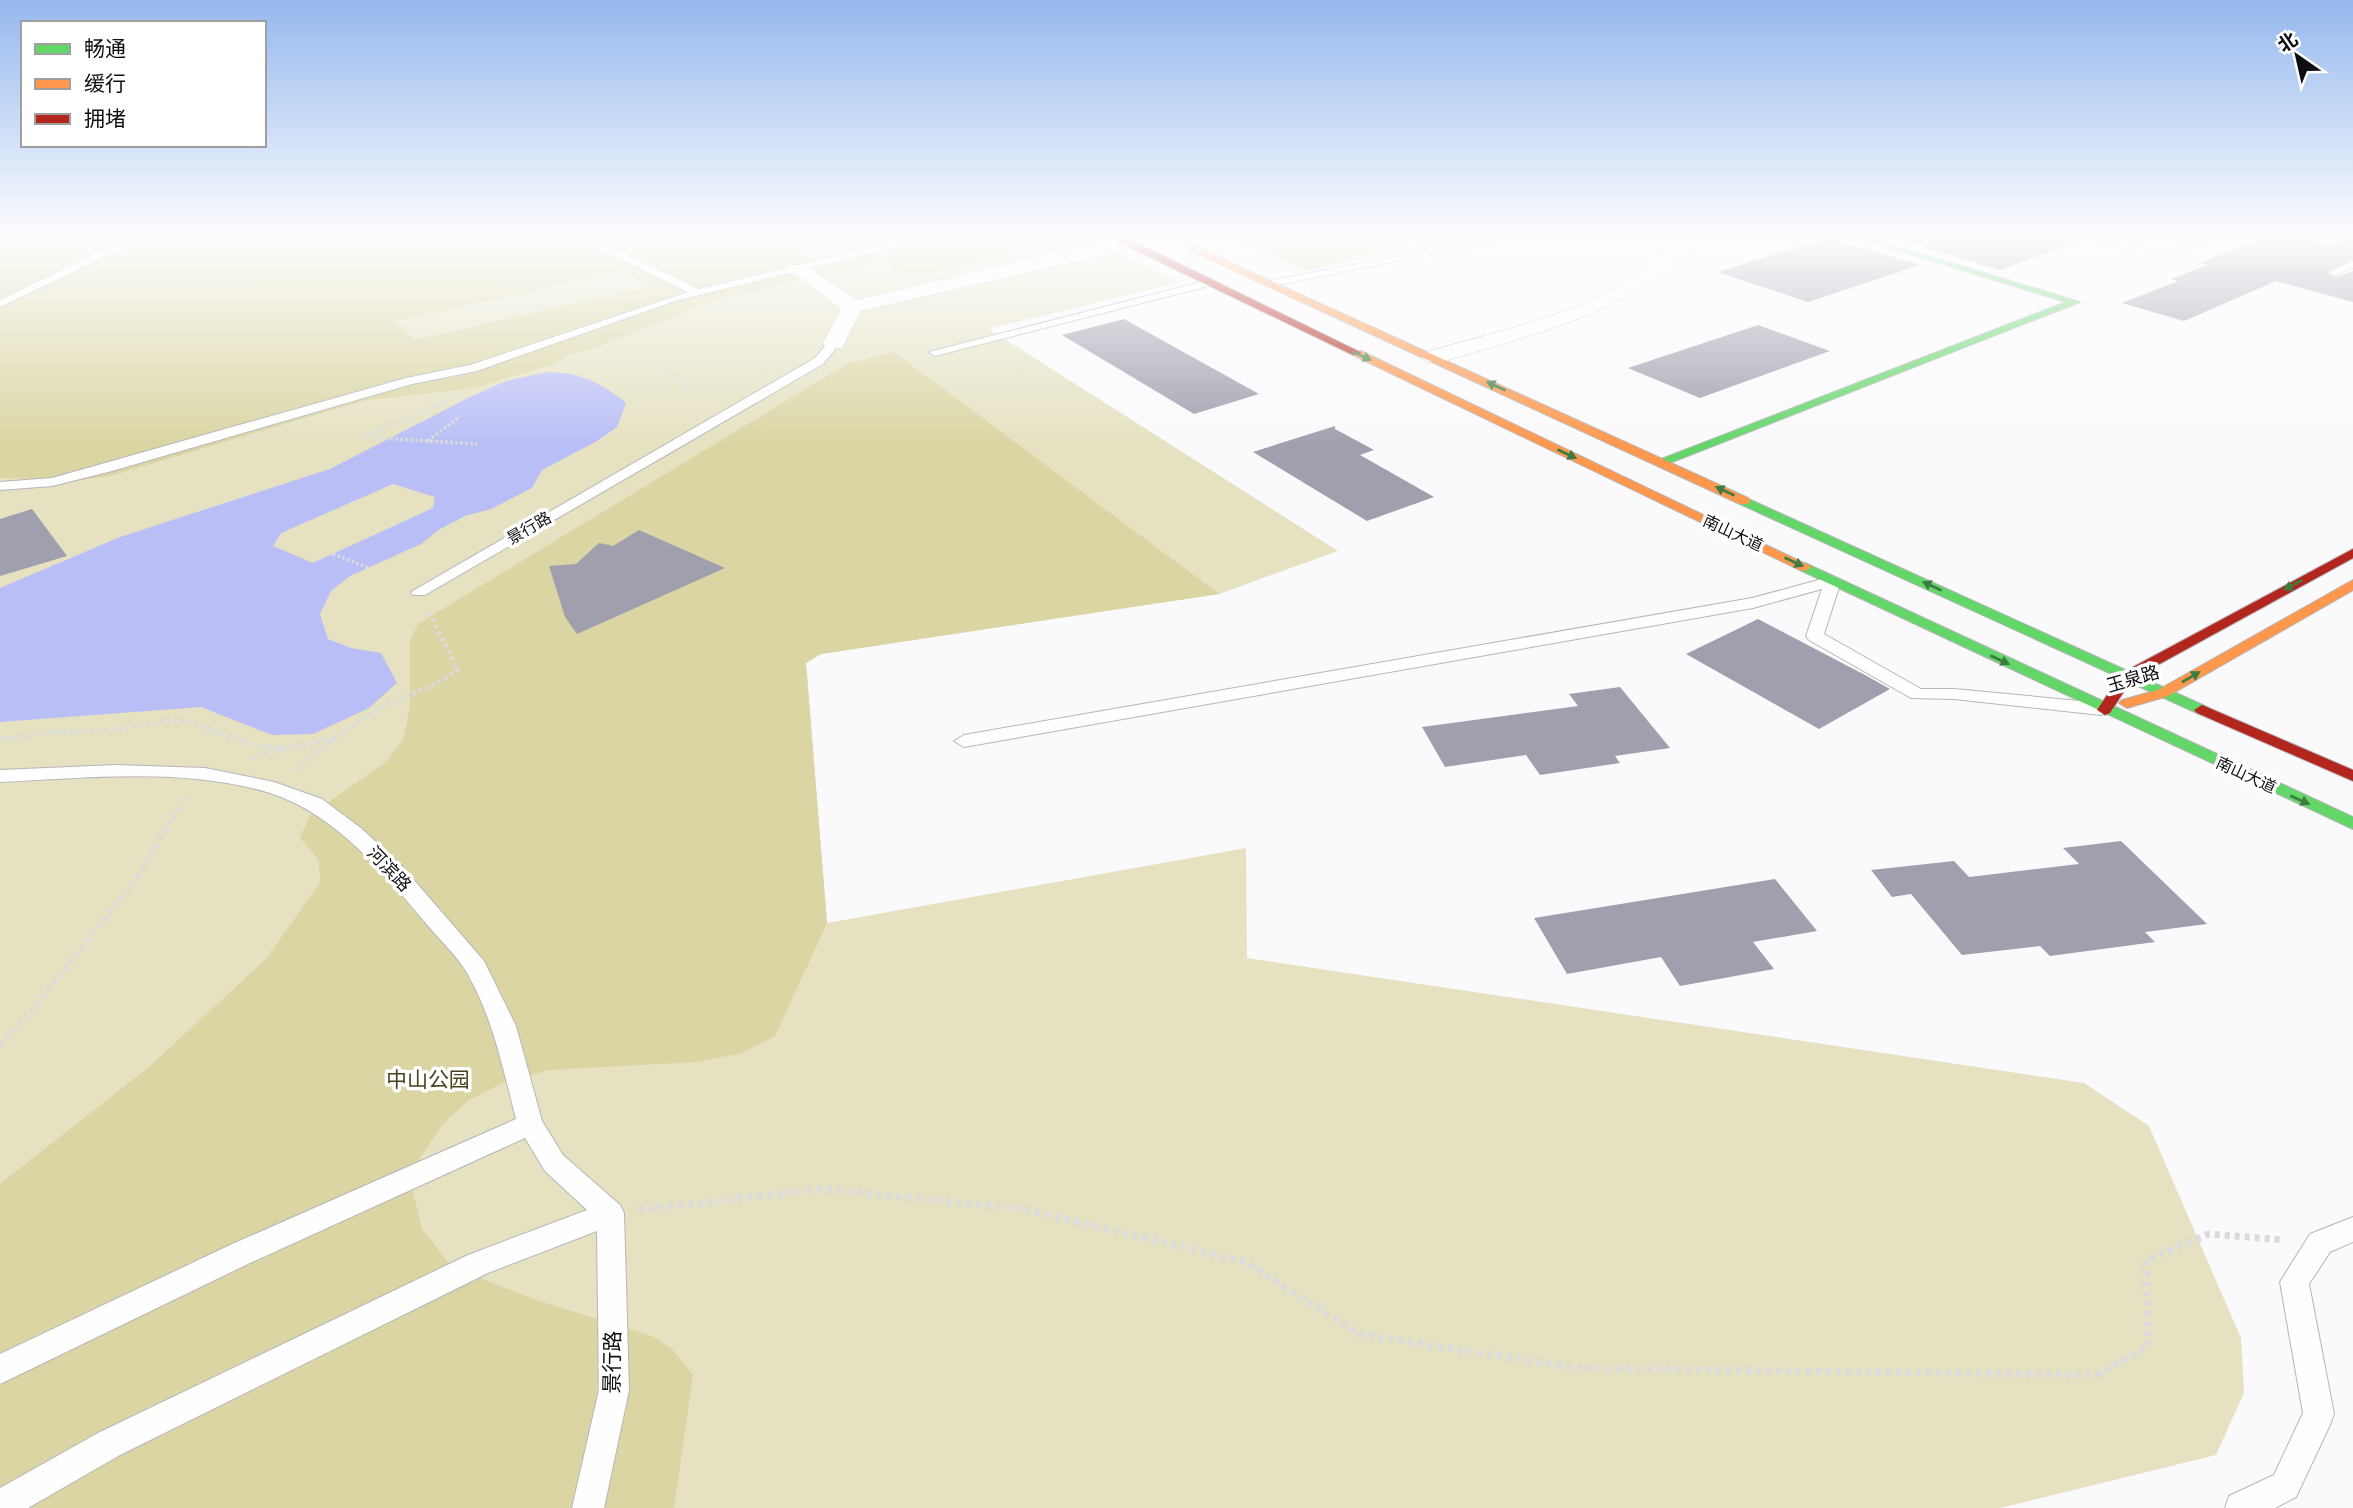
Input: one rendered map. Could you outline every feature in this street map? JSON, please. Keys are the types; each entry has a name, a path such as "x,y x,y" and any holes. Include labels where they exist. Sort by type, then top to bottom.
{"main road":[{"name":"南山大道","path":"1254,305 2105,710 2353,824"},
{"name":"南山大道","path":"1322,305 2163,693 2353,776"},
{"path":"1663,462 2066,305"},
{"name":"玉泉路","path":"2105,710 2127,676 2353,553"},
{"name":"玉泉路","path":"2105,710 2163,693 2353,584"}],"street":[{"path":"834,342 853,307 860,305"},
{"path":"1434,357 1591,305"}],"lane":[{"path":"0,486 52,482 410,381 473,368 658,305"},
{"path":"935,352 1123,305"},
{"name":"景行路","path":"419,592 819,362 834,342"},
{"path":"1833,580 1815,636 1917,694 1954,694 2105,710"},
{"path":"964,741 1753,603 1833,580"},
{"name":"河滨路","path":"0,776 116,771 205,774 274,788 315,804 355,834 392,869 476,967 504,1026 530,1124 554,1163 610,1213"},
{"path":"0,1369 240,1254 530,1124"},
{"path":"0,1506 109,1444 478,1264 610,1213"},
{"name":"景行路","path":"588,1508 614,1390 610,1213"},
{"path":"2241,1508 2285,1486 2319,1414 2294,1282 2320,1243 2353,1229"}],"path":[{"path":"608,347 622,359 647,353 691,392"},
{"path":"428,441 460,416"},
{"path":"389,439 477,444"},
{"path":"333,554 369,568"},
{"path":"274,788 333,739 380,709 435,685 458,670 419,592"},
{"path":"0,740 58,732 113,730 170,720 189,722 259,746 285,748"},
{"path":"0,1045 26,1018 137,878 171,820 205,774 285,748 333,739"},
{"path":"610,1213 821,1189 1024,1209 1245,1262 1359,1334 1576,1368 2096,1375 2148,1347 2146,1260 2209,1234 2320,1243"}],"green space":[{"name":"中山公园","path":"0,305 1085,305 989,329 1338,551 1219,594 821,654 806,663 827,923 1246,848 1247,958 2084,1083 2149,1126 2241,1338 2244,1393 2216,1455 2000,1508 0,1508"},
{"path":"0,305 466,305 395,321 414,340 568,305 700,305 603,345 570,355 551,365 474,388 367,400 109,476 82,480 0,478"},
{"path":"894,352 1219,594 821,654 806,663 827,923 775,1036 741,1053 697,1062 549,1070 504,1082 469,1100 442,1125 420,1158 413,1192 422,1229 452,1267 533,1299 652,1336 672,1349 693,1375 674,1508 0,1508 0,1184 149,1067 266,959 320,883 319,860 300,838 310,815 386,762 404,738 410,706 410,641 418,624 847,364"}],"water":[{"path":"548,372 570,374 599,384 626,403 617,427 597,441 542,470 532,488 491,509 465,516 440,529 421,544 350,576 331,591 320,614 328,639 351,648 381,653 397,683 369,708 313,734 272,735 201,707 0,722 0,588 120,537 330,469 506,381","holes":["393,484 435,497 433,508 313,563 273,546 281,533"]}],"building":[{"path":"2130,305 2220,305 2184,321"},
{"path":"1124,319 1259,394 1194,414 1062,335"},
{"path":"1758,325 1830,351 1700,398 1628,368"},
{"path":"1335,426 1335,429 1374,450 1360,455 1434,497 1367,521 1253,452"},
{"path":"32,509 67,556 0,576 0,519"},
{"path":"639,530 725,568 577,634 565,617 549,566 576,564 599,543 613,546"},
{"path":"1758,619 1890,689 1819,729 1686,654"},
{"path":"1620,687 1670,748 1615,756 1620,763 1540,775 1526,755 1445,767 1422,727 1578,706 1569,694"},
{"path":"2121,841 2207,924 2145,932 2155,942 2050,956 2040,946 1962,955 1911,894 1892,897 1871,870 1954,861 1969,877 2079,864 2063,848"},
{"path":"1775,879 1817,931 1753,942 1774,969 1680,986 1661,957 1567,974 1534,918"}],"traffic: fast":[{"path":"1663,462 2066,305"},
{"path":"1744,501 2202,710"},
{"path":"1805,567 2353,824"}],"traffic: slow":[{"path":"1317,305 1744,501"},
{"path":"1357,353 1805,567"},
{"path":"2127,703 2163,693 2353,584"}],"traffic: jam":[{"path":"1257,305 1357,353"},
{"path":"2105,710 2127,676 2353,553"},
{"path":"2202,710 2353,776"}]}
